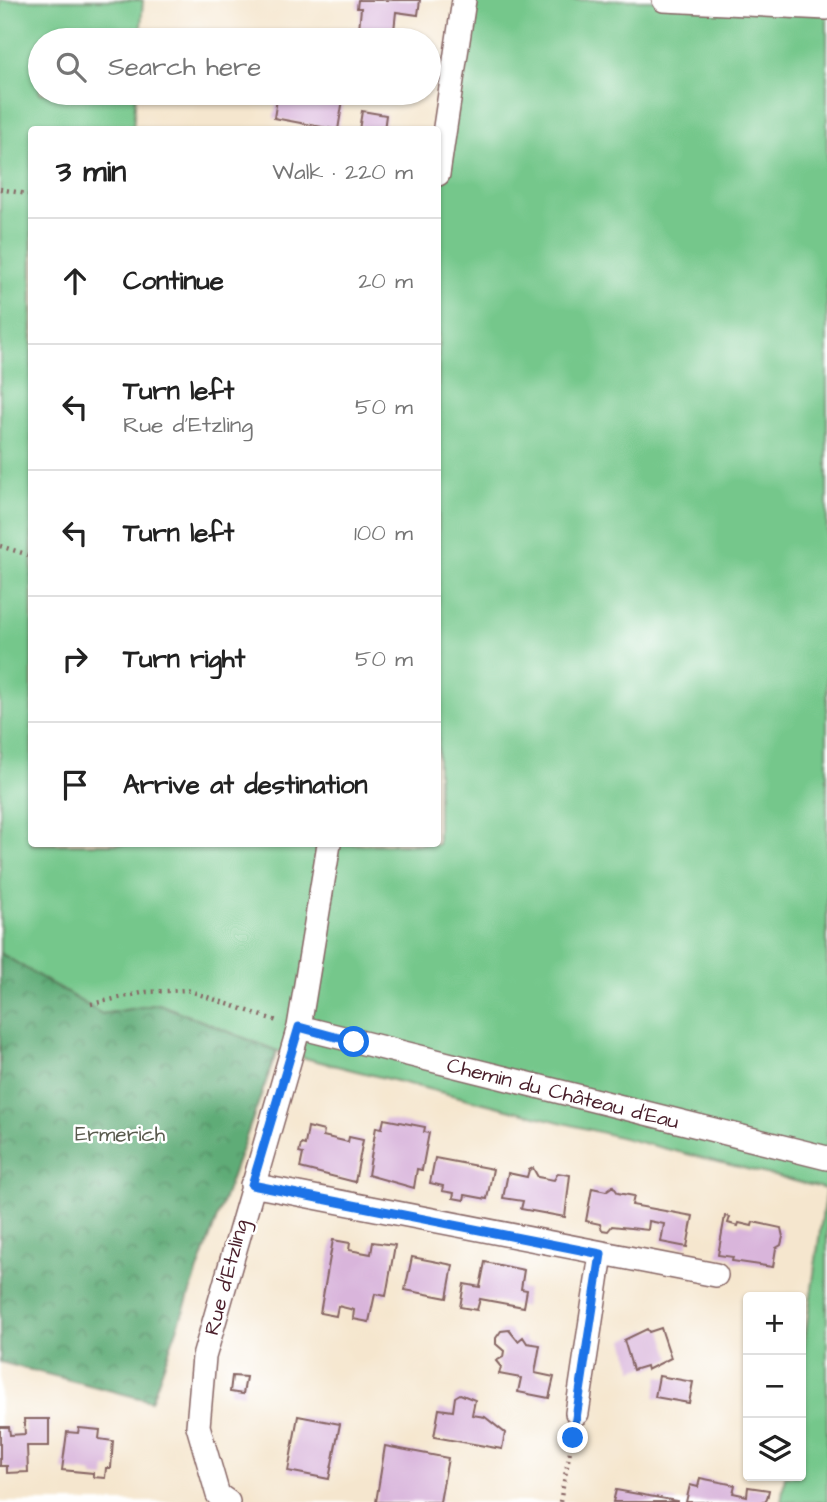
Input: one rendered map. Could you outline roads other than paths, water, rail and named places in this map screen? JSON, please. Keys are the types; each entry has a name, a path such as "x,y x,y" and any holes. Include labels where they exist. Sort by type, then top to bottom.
{"street":[{"path":"441,154 464,0"},
{"path":"664,0 827,8"},
{"name":"Rue d'Etzling","path":"228,1502 218,1495 198,1426 204,1357 299,1027 329,847"},
{"name":"Chemin du Château d'Eau","path":"299,1027 827,1158"},
{"path":"252,1185 716,1275"},
{"path":"578,1413 601,1254"}],"park label":[{"name":"Ermerich","path":"120,1134"}]}
